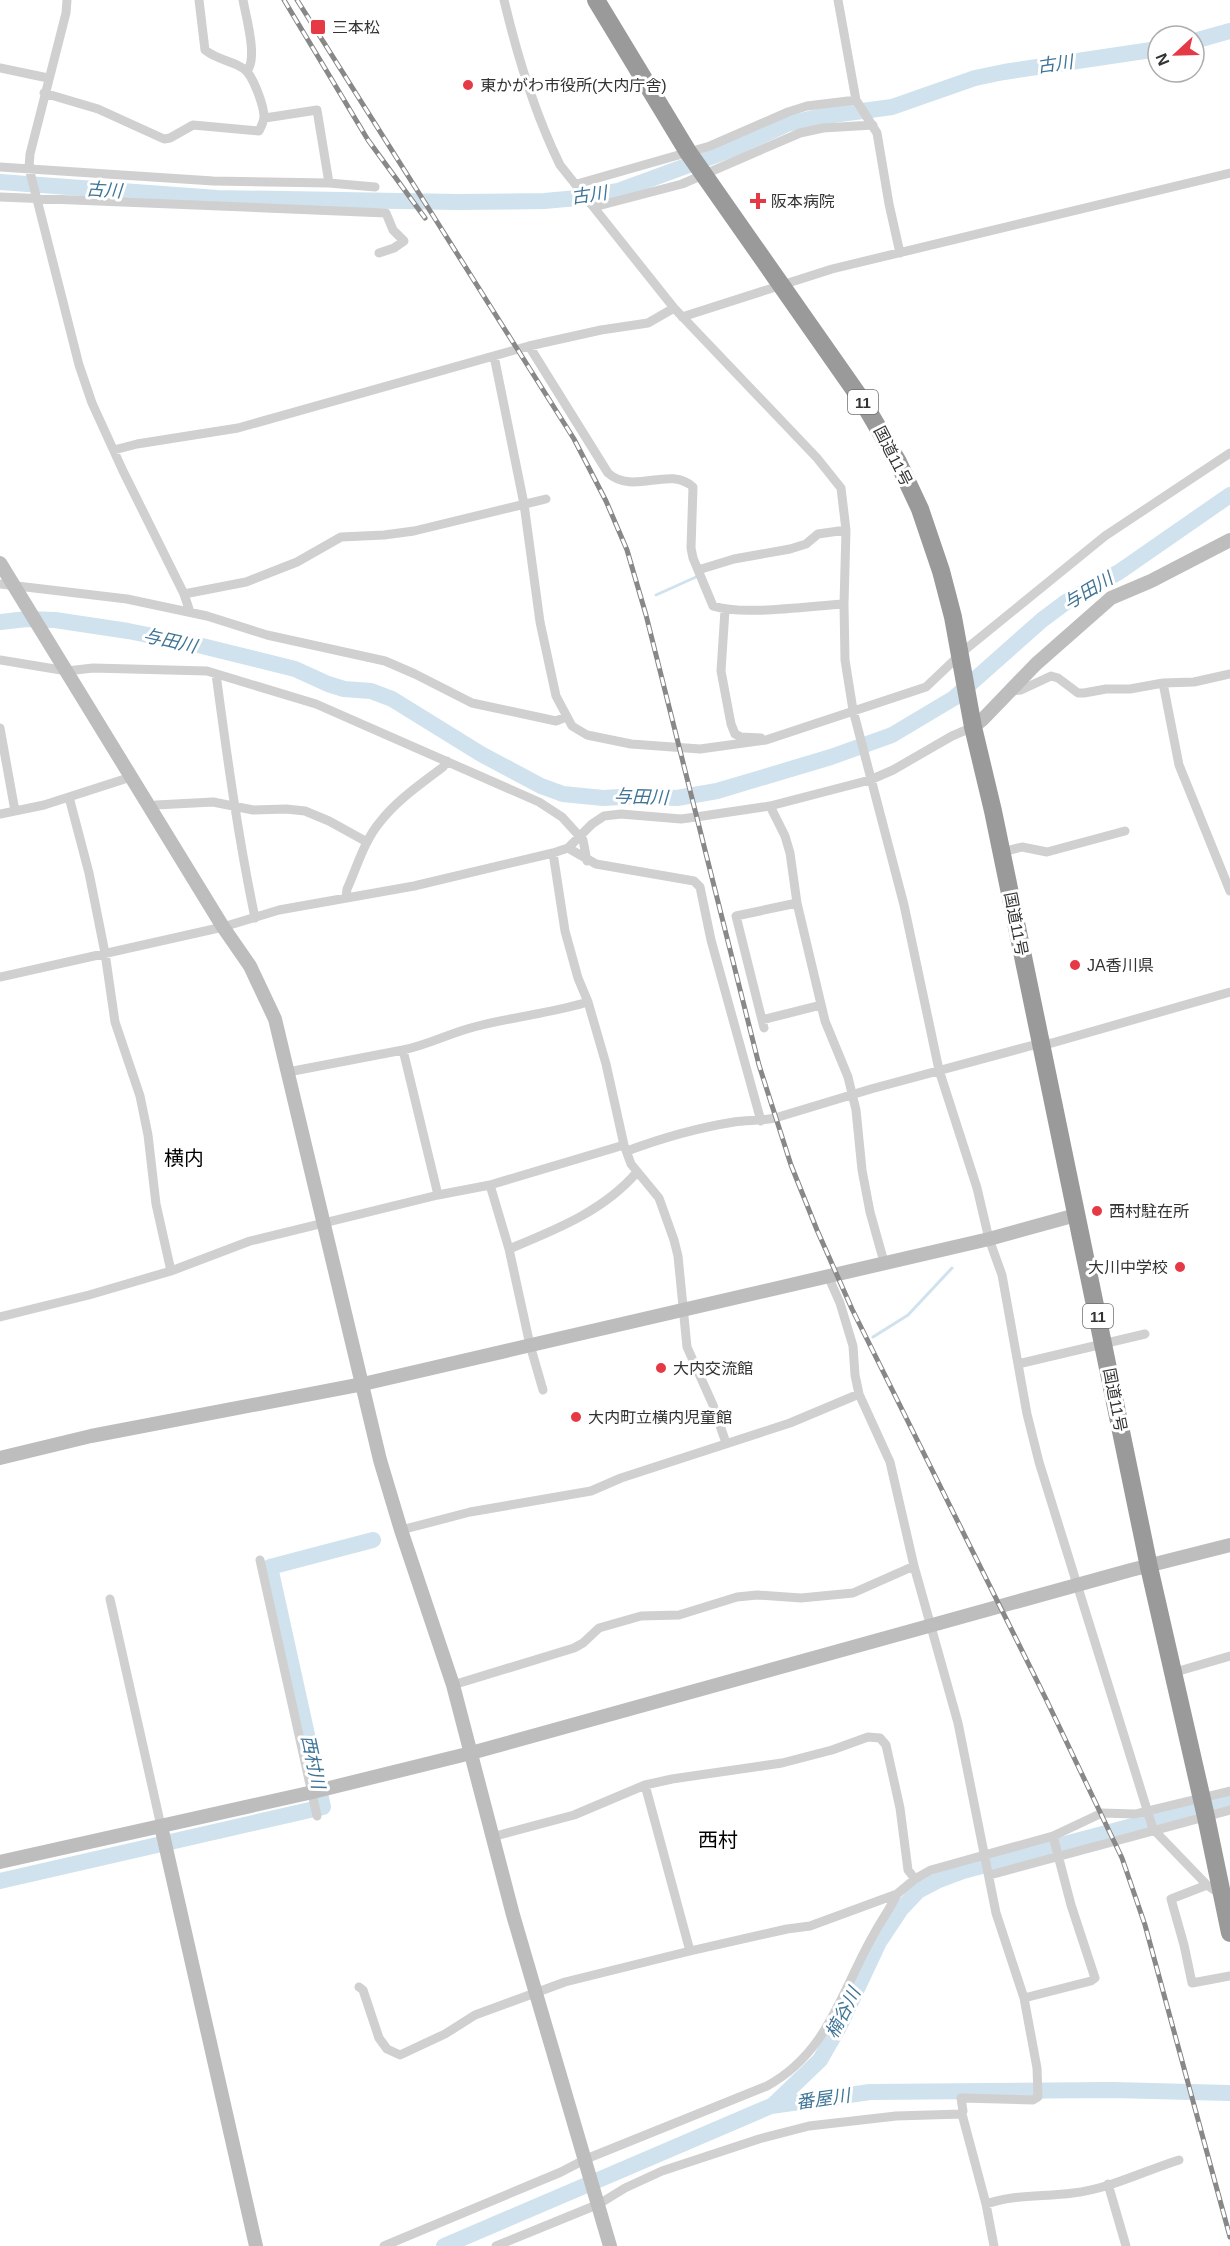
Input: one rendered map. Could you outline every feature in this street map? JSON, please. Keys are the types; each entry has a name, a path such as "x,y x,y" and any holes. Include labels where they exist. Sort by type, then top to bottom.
{"highway":[{"name":"国道11号","path":"596,0 688,153 863,402 898,462 920,509 933,545 952,617 1149,1567 1204,1807 1220,1894 1230,1933"}],"street":[{"path":"67,0 66,13 30,154 30,171 79,365 114,450 184,594 190,612"},
{"path":"44,93 98,109 164,139 193,125 259,131 265,118 248,71 215,58 205,50 199,0"},
{"path":"243,0 252,56 248,71"},
{"path":"504,0 521,62 549,143 560,165 674,308 837,481 843,495 846,530 845,660 854,713 904,905 939,1070 977,1188 989,1239 1002,1275 1027,1414 1039,1462 1154,1830 1220,1894"},
{"path":"838,0 857,102 877,133 900,253"},
{"path":"0,68 48,78"},
{"path":"579,187 710,146 798,109 857,102"},
{"path":"265,118 317,110 329,183"},
{"path":"593,205 682,184 702,173 800,133 871,123"},
{"path":"0,166 30,171 213,181 329,183 375,187"},
{"path":"682,317 691,312 751,296 781,284 832,269 1230,173"},
{"path":"0,197 386,213 393,230 404,241 394,248 379,253"},
{"path":"114,450 137,444 238,428 529,346 601,330 648,323 674,308"},
{"path":"529,346 608,473 614,478 639,482 675,478 685,480 693,487 691,548 713,606 724,610 844,604"},
{"path":"494,356 524,504 546,651 556,696 572,726 587,735 631,744 700,749 766,740 854,713 926,687 1105,536 1230,453"},
{"path":"184,594 246,582 297,562 341,537 414,531 546,499"},
{"path":"698,570 734,559 790,549 806,544 818,534 846,530"},
{"path":"0,977 223,927 279,910 414,886 553,853 568,848 604,816 621,814 681,819 770,806 893,770 952,736 972,719 983,719 1036,664 1111,598 1151,581 1230,540"},
{"path":"0,563 223,927 250,966 275,1019 380,1460 453,1685 492,1837 610,2246"},
{"path":"0,584 17,590 127,599 190,612 267,634 385,661 472,703 556,720 566,717"},
{"path":"724,610 721,670 731,724 735,734 741,737 759,736 766,740"},
{"path":"0,660 67,671 93,668 207,671 316,704 538,802 562,818 584,840 587,861"},
{"path":"216,674 240,846 255,918"},
{"path":"1011,691 1021,690 1051,676 1058,678 1078,693 1084,693 1106,689 1130,689 1163,683 1194,682 1230,674"},
{"path":"1163,683 1179,765 1230,891"},
{"path":"0,728 15,811"},
{"path":"346,897 347,889 367,842 379,823 396,804 443,767 447,761"},
{"path":"0,814 69,797 131,777"},
{"path":"69,797 89,873 116,1022 140,1096 148,1135 156,1204 171,1271"},
{"path":"150,807 213,802 253,810 305,811 367,842"},
{"path":"770,806 785,836 790,853 797,903 821,1005 831,1039 848,1077 870,1212 884,1262"},
{"path":"1002,852 1022,847 1047,852 1125,831"},
{"path":"568,848 587,861 596,864 694,881 700,886 711,940 761,1121"},
{"path":"553,853 565,931 606,1064 626,1148 631,1164 659,1198 674,1240 678,1256 687,1347 713,1405 726,1443"},
{"path":"797,903 736,916 763,1024 821,1005"},
{"path":"0,1317 89,1295 171,1271 250,1241 490,1185 692,1130 737,1121 761,1121 939,1070 1230,992"},
{"path":"288,1072 420,1047 472,1027 554,1012 588,1002"},
{"path":"403,1050 438,1196"},
{"path":"509,1249 571,1223 627,1184 637,1172"},
{"path":"490,1185 509,1249 530,1345 543,1389"},
{"path":"0,1458 102,1434 363,1384 989,1239 1076,1215"},
{"path":"828,1276 840,1303 853,1347 855,1375 860,1394 890,1462 914,1566 958,1724 996,1913 1023,1998 1037,2074 1038,2097 1033,2100 961,2098 962,2114 986,2204 994,2246"},
{"path":"1018,1364 1146,1334"},
{"path":"401,1530 470,1512 591,1491 621,1478 790,1423 860,1394"},
{"path":"0,1862 313,1792 471,1753 1230,1545"},
{"path":"260,1560 317,1816"},
{"path":"453,1685 574,1648 599,1628 641,1616 679,1615 737,1598 757,1595 801,1598 854,1593 914,1566"},
{"path":"110,1599 256,2246"},
{"path":"1172,1673 1230,1656"},
{"path":"492,1837 574,1815 645,1785 782,1763 832,1750 868,1737 880,1738 886,1745 900,1808 908,1870 915,1880"},
{"path":"645,1785 690,1951"},
{"path":"990,1875 1154,1830 1204,1807 1230,1791"},
{"path":"359,1987 363,1990 379,2038 387,2049 400,2055 445,2034 475,2015 565,1982 690,1951 810,1926 897,1894 931,1870 1053,1836 1102,1813 1135,1814 1204,1807 1230,1810"},
{"path":"1023,1998 1091,1981 1095,1978 1071,1905 1053,1836"},
{"path":"1220,1894 1226,1881 1230,1878"},
{"path":"384,2246 561,2172 587,2164 786,2075 822,2037 897,1894"},
{"path":"1220,1894 1171,1899 1192,1983 1230,1976"},
{"path":"496,2246 598,2202 662,2171 759,2139 809,2126 896,2116 962,2114"},
{"path":"986,2204 1036,2194 1073,2193 1108,2184 1179,2160"},
{"path":"1108,2184 1126,2246"}],"waterway":[{"name":"古川","path":"1206,38 1230,31"},
{"name":"古川","path":"0,182 217,198 458,202 544,201 578,198 618,191 738,147 787,124 818,117 892,107 975,78 1004,72 1146,51"},
{"name":"与田川","path":"0,622 27,619 55,620 128,631 198,645 295,669 344,689 371,691 392,699 481,754 541,786 563,794 603,798 639,796 677,798 717,791 831,757 892,735 954,698 1042,620 1066,602 1119,572 1230,495"},
{"path":"656,595 696,577"},
{"path":"873,1337 908,1315 952,1268"},
{"name":"西村川","path":"0,1881 323,1807 270,1567 373,1540"},
{"name":"楠谷川","path":"772,2106 820,2060 839,2027 879,1942 901,1909 918,1891 963,1871 1230,1800"},
{"name":"番屋川","path":"444,2246 771,2106 870,2092 1113,2090 1230,2093"}],"railway":[{"path":"284,0 368,140 425,218"},
{"path":"297,0 574,439 606,501 627,550 646,615 759,1065 791,1165 852,1309 1045,1697 1122,1858 1145,1925 1230,2237"}],"place":[{"name":"三本松","path":"318,27"},
{"name":"東かがわ市役所(大内庁舎)","path":"468,85"},
{"name":"阪本病院","path":"758,201"},
{"name":"JA香川県","path":"1075,965"},
{"name":"西村駐在所","path":"1097,1211"},
{"name":"大川中学校","path":"1180,1267"},
{"name":"大内交流館","path":"661,1368"},
{"name":"大内町立横内児童館","path":"576,1417"}],"district":[{"name":"横内","path":"184,1158"},
{"name":"西村","path":"718,1840"}]}
